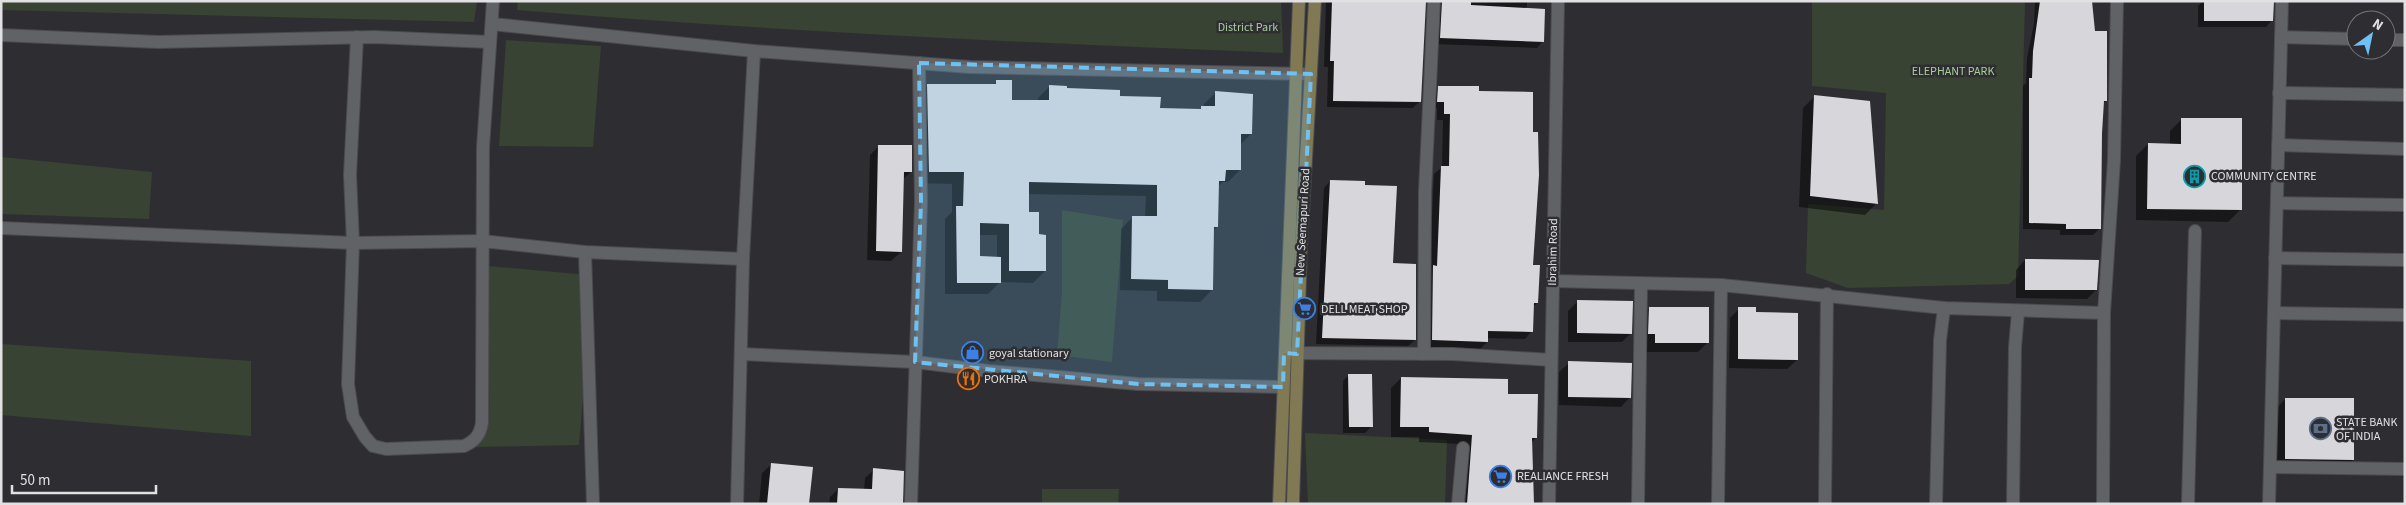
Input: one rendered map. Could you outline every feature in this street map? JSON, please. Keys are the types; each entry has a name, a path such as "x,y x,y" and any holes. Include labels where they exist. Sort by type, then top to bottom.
{"main road":[{"name":"New Seemapuri Road","path":"1293,504 1291,353 1299,1"},
{"name":"New Seemapuri Road","path":"1279,504 1283,387 1291,353 1315,1"}],"street":[{"path":"357,37 350,175 353,243 348,384 354,417 365,438 373,446 386,449 464,446 472,442 480,434 482,422 483,148 493,1"},
{"path":"1424,354 1425,191 1434,1"},
{"name":"Ibrahim Road","path":"1549,504 1558,1"},
{"path":"2103,504 2104,313 2114,160 2117,1"},
{"path":"2269,504 2282,1"},
{"path":"492,24 754,51 970,67 1311,74"},
{"path":"1,35 158,42 357,37 490,42"},
{"path":"2281,37 2346,39"},
{"path":"737,504 743,259 754,51"},
{"path":"911,504 921,202 919,63"},
{"path":"2279,93 2405,95"},
{"path":"2278,146 2405,148"},
{"path":"2277,203 2405,205"},
{"path":"1,228 353,243 482,241 585,252 743,259"},
{"path":"2188,504 2195,231"},
{"path":"585,252 593,504"},
{"path":"2275,258 2405,260"},
{"path":"1553,282 1721,284 1944,308 2018,312 2104,313"},
{"path":"1638,504 1641,284"},
{"path":"1718,504 1721,284"},
{"path":"1825,504 1827,294"},
{"path":"1936,504 1940,340 1944,308"},
{"path":"2012,504 2015,346 2018,312"},
{"path":"2274,313 2405,316"},
{"path":"1291,353 1424,354 1551,360"},
{"path":"741,354 915,362 989,371 1138,384 1283,387"},
{"path":"1458,504 1463,448"},
{"path":"2270,467 2405,469"}],"highlighted area":[{"path":"919,63 1311,74 1297,354 1284,353 1283,387 1138,384 915,362 921,202"}],"green space":[{"path":"1,1 477,1 474,22 1,10"},
{"name":"District Park","path":"518,1 1281,1 1283,53 995,41 708,24 517,10"},
{"name":"ELEPHANT PARK","path":"1812,1 2025,1 2018,276 2009,284 1848,288 1806,273 1808,204 1884,210 1886,93 1812,86"},
{"path":"506,40 601,46 593,147 499,146"},
{"path":"1,157 152,172 149,219 1,214"},
{"path":"1062,210 1123,220 1112,362 1057,355 1062,291"},
{"path":"487,266 588,275 586,361 579,445 476,447 478,350"},
{"path":"1,344 251,361 251,436 1,415"},
{"path":"1305,433 1447,440 1445,504 1308,504"},
{"path":"1042,489 1119,489 1118,504 1042,504"}],"building":[{"path":"1332,1 1426,1 1421,102 1333,101 1334,61 1330,61"},
{"path":"1442,1 1471,1 1471,5 1545,9 1544,42 1440,38"},
{"path":"2040,1 2092,1 2095,31 2107,31 2107,101 2104,101 2102,133 2101,229 2066,229 2066,224 2029,223 2029,78 2032,78 2033,51"},
{"path":"2204,1 2274,1 2273,21 2204,21"},
{"path":"996,80 1012,80 1012,100 1049,100 1049,85 1067,86 1067,88 1120,90 1120,96 1161,97 1160,108 1201,109 1201,106 1215,106 1215,91 1253,94 1252,134 1241,134 1241,170 1226,170 1225,181 1219,181 1218,227 1214,227 1213,290 1168,289 1168,280 1131,279 1132,216 1157,216 1157,185 1029,182 1029,212 1039,212 1039,234 1046,235 1046,271 1009,271 1009,224 980,223 980,256 1001,257 1001,283 957,283 956,206 963,206 964,172 929,172 927,84 996,84"},
{"path":"1438,86 1479,86 1479,91 1533,92 1533,132 1538,132 1539,175 1533,265 1540,265 1538,303 1534,303 1533,332 1488,331 1488,342 1432,340 1433,265 1437,266 1441,166 1449,166 1450,114 1444,114 1444,102 1437,102"},
{"path":"1814,95 1870,101 1878,204 1810,196"},
{"name":"COMMUNITY CENTRE","path":"2181,118 2242,118 2242,210 2147,209 2148,143 2181,144"},
{"path":"878,145 912,145 912,172 904,172 902,252 876,251"},
{"path":"1330,180 1365,181 1365,185 1397,186 1393,263 1416,264 1416,340 1322,338"},
{"path":"2025,259 2099,260 2097,290 2025,290"},
{"path":"1577,300 1633,301 1632,334 1577,333"},
{"path":"1649,307 1709,307 1709,343 1655,343 1655,334 1648,334"},
{"path":"1738,307 1756,307 1756,312 1798,313 1798,360 1738,359"},
{"path":"1568,361 1632,363 1631,398 1568,397"},
{"path":"1348,374 1372,374 1373,427 1349,427"},
{"path":"1401,377 1508,379 1508,394 1538,394 1537,438 1532,438 1534,504 1467,504 1472,435 1429,432 1429,427 1400,427"},
{"name":"STATE BANK OF INDIA","path":"2285,398 2354,398 2354,460 2285,459"},
{"path":"771,463 813,467 809,504 767,504"},
{"path":"873,468 904,471 903,504 837,504 838,488 872,489"}],"place":[{"name":"COMMUNITY CENTRE","path":"2195,176"},
{"name":"DELL MEAT SHOP","path":"1305,309"},
{"name":"goyal stationary","path":"973,353"},
{"name":"POKHRA","path":"968,379"},
{"name":"STATE BANK OF INDIA","path":"2320,429"},
{"name":"REALIANCE FRESH","path":"1501,476"}]}
